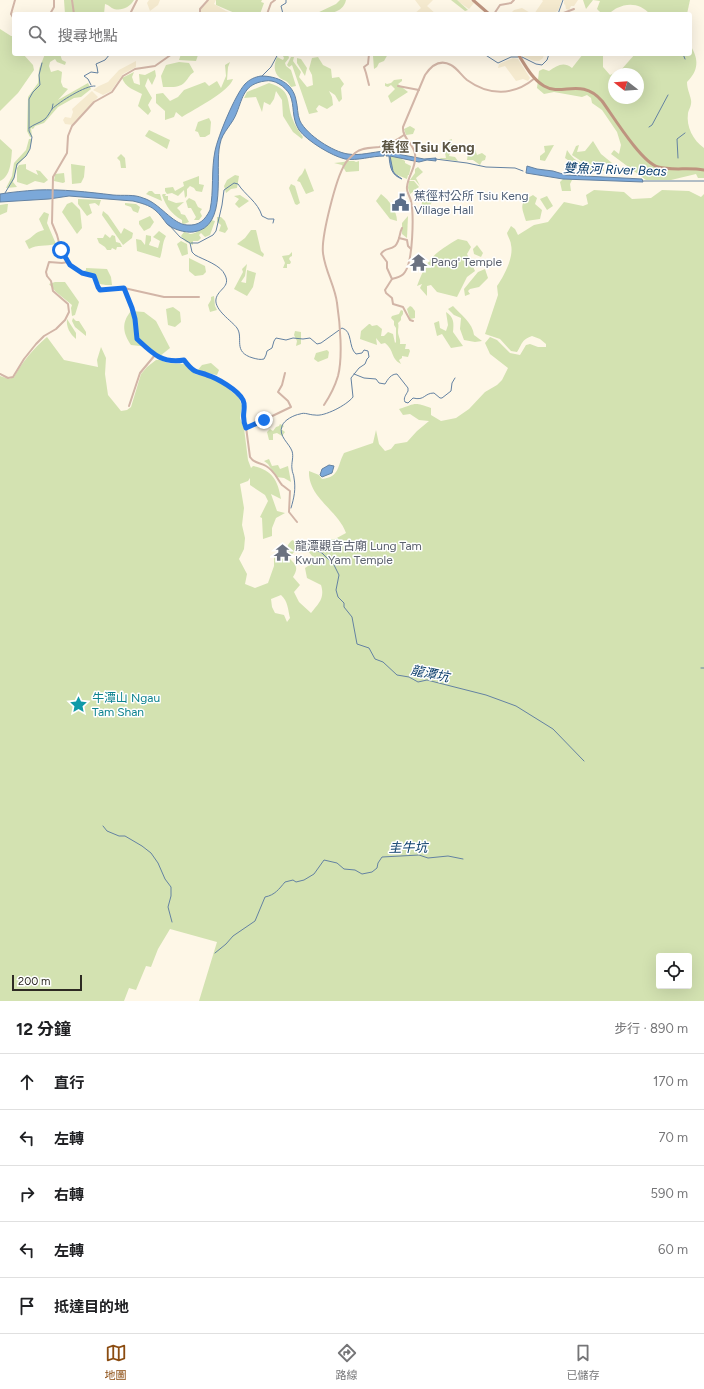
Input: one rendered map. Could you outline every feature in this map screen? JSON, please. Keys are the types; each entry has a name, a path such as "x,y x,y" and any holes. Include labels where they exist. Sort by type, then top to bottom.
{"main road":[{"path":"473,0 487,12"},
{"path":"519,56 540,84 555,89 580,88 597,96 642,155 653,165 664,168 704,170"}],"street":[{"path":"12,15 11,14 15,0"},
{"path":"51,12 54,7 54,0"},
{"path":"72,0 74,12"},
{"path":"131,12 137,0"},
{"path":"200,12 200,9 208,0"},
{"path":"268,12 271,3 275,0"},
{"path":"495,12 500,5 511,3 514,0"},
{"path":"566,12 574,9"},
{"path":"169,56 156,66 135,69 123,76 112,92 94,102 75,123 68,136 67,153 54,175 52,223 61,250 68,262 82,273 93,275 100,290 124,288 164,297 199,297"},
{"path":"369,56 368,64 364,67 369,85"},
{"path":"392,278 398,278 407,269 410,261 411,249 411,203 407,188 415,162 415,156 412,145 402,130 404,122 425,75 430,68 434,64 440,63 451,65 470,82 479,87 492,90 516,90 526,86 535,78"},
{"path":"398,86 419,90"},
{"path":"324,405 329,398 338,376 340,360 340,332 336,294 325,264 323,251 323,240 328,217 339,178 345,163 355,153 366,148 383,146 398,139 404,134"},
{"path":"392,278 387,268 387,262 381,254 384,250 395,246 402,228"},
{"path":"399,238 407,240 408,246 411,249"},
{"path":"0,374 9,378 13,377 24,359 36,344 44,336 53,332 67,317 70,308 68,304 53,291 51,281 46,272 49,262 68,262"},
{"path":"392,278 385,292 392,298 393,304 403,307 410,320 413,321"},
{"path":"124,288 134,313 137,339 155,356 171,361 184,360 194,371 209,375 229,386 241,397 245,408 242,417 246,428 248,449 252,461 257,464 265,465 275,474 281,484 290,491 289,512 297,522"},
{"path":"129,406 140,373 155,356"},
{"path":"246,428 291,407 288,401 278,392 282,385 285,373"}],"shaded area":[{"path":"149,0 160,0 158,5 150,11 147,3"},
{"path":"209,0 216,0 214,4 229,12 201,12 201,9"},
{"path":"415,0 433,0 427,6 434,12 416,12 421,8"},
{"path":"456,0 470,0 474,3 469,9"},
{"path":"542,0 562,0 558,11 535,12 543,1"},
{"path":"564,0 578,0 569,10 566,9 565,4 564,5"},
{"path":"522,8 529,12 512,12"},
{"path":"523,56 544,56 539,61 534,61"},
{"path":"513,58 518,59 530,78 528,81 523,79 516,81 505,66 498,68 499,64"},
{"path":"136,61 136,67 123,74 111,91 103,95 93,90 108,82 119,70"},
{"path":"92,91 98,97 73,125 65,124 63,120 65,117 71,118 73,112 72,109"}],"green space":[{"path":"64,0 134,0 123,9 114,9 105,4 104,12 65,12"},
{"path":"216,0 262,0 261,2 264,3 261,12 232,12 216,5"},
{"path":"340,0 346,0 342,8 338,11 319,12 336,4"},
{"path":"451,0 457,0 468,10 465,11"},
{"path":"583,0 593,0 586,9"},
{"path":"593,0 690,0 687,12 647,12 639,6 626,5 621,6 611,12 601,12 597,9 600,1"},
{"path":"0,29 12,36 12,56 25,56 33,65 34,70 18,93 0,111"},
{"path":"692,48 696,60 696,69 687,82 687,87 691,98 688,123 691,133 704,148 704,178 698,178 696,174 671,180 646,180 611,154 614,150 619,154 621,145 617,132 602,110 592,103 591,98 587,95 582,97 554,92 544,94 537,88 539,71 543,69 549,71 557,66 563,65 572,68 581,56 603,56 603,67 608,73 608,104 644,104 644,68 623,68 633,56 692,56"},
{"path":"44,56 61,56 62,60 66,62 65,65 57,62 55,59 50,62 49,66 51,72 58,70 62,72 61,82 63,87 68,89 58,100 88,83 91,89 81,97 74,98 58,107 44,123 35,126 33,129 31,128 32,137 30,137 27,131 28,97 38,83 39,69"},
{"path":"180,56 198,56 196,61 179,60"},
{"path":"283,56 288,56 289,58 285,63 291,70 296,86 291,87 276,73 275,65 277,57 283,60"},
{"path":"373,56 387,56 384,61 379,63 374,69"},
{"path":"291,57 294,57 293,61 301,72 299,77 307,87 313,85 312,75 309,69 312,58 318,57 323,65 331,69 332,78 339,77 344,84 341,88 342,99 339,102 335,95 329,91 332,97 333,105 327,109 319,105 316,109 318,112 309,114 292,65 289,67 287,65"},
{"path":"297,58 301,59 307,68 305,76 297,63"},
{"path":"179,62 189,63 194,72 181,85 175,87 163,87 161,76 166,65"},
{"path":"230,62 227,80 233,79 225,89 182,117 176,112 174,117 165,120 165,111 156,103 156,94 163,93 170,101 178,97 184,90 205,82 209,86 217,81 221,88 226,76 225,65"},
{"path":"155,70 156,76 152,85 148,78 145,86 152,98 148,105 151,111 148,115 138,106 142,94 128,86 122,78 134,72 132,77 134,83 140,85 139,74 145,75"},
{"path":"402,79 402,81 398,84 408,92 391,103 388,96 395,89 391,85 388,87 385,86 385,83 387,84 394,80"},
{"path":"269,83 282,89 285,93 293,120 303,137 302,139 293,132 283,116 282,100 276,91 274,99 270,105 264,102 262,112 256,97 244,98 247,92"},
{"path":"209,118 211,122 210,134 205,137 200,137 198,132 195,131 198,122"},
{"path":"410,126 415,129 413,134 406,135 404,129"},
{"path":"149,130 170,140 167,149 145,136"},
{"path":"0,139 12,150 11,163 8,172 4,179 0,181"},
{"path":"29,139 32,139 29,152 17,166 13,182 17,187 6,188 12,176 14,163 26,150"},
{"path":"452,139 451,143 453,145 449,156 455,157 458,161 439,158 446,158 445,153 448,148 449,140"},
{"path":"593,141 601,154 612,163 603,164 604,171 582,170 565,158 567,150 576,160 584,163 572,155 576,146 579,145 577,152 585,151"},
{"path":"554,145 545,161 540,160 540,156 545,152 544,146"},
{"path":"469,147 475,149 477,155 482,153 486,156 485,160 482,161 480,165 473,160 467,160 468,153 465,150"},
{"path":"121,154 125,158 126,168 121,168 120,161 117,158"},
{"path":"390,156 398,157 411,166 407,179 395,174 392,168"},
{"path":"359,161 359,171 346,172 342,165 334,163"},
{"path":"26,164 26,169 38,175 36,170 40,171 48,180 44,183 35,181 27,185 17,182 17,168 19,165"},
{"path":"71,164 85,166 84,177 81,183 72,184"},
{"path":"418,167 423,172 416,178 420,186 415,180 410,180 415,173 415,169"},
{"path":"305,168 314,191 306,194 300,182 297,181"},
{"path":"64,173 65,182 54,181 55,174"},
{"path":"235,175 239,176 237,188 231,189 226,193 224,186 227,180"},
{"path":"199,176 199,184 204,185 202,192 196,191 190,186 187,189 187,196 185,198 184,190 178,196 172,193 167,194 165,191 165,188 173,187 175,191 184,186 183,182"},
{"path":"563,179 572,180 570,184 571,191 562,191 560,182"},
{"path":"409,181 414,181 419,187 410,194 408,188"},
{"path":"291,184 295,186 300,203 297,205 295,204 289,188"},
{"path":"594,190 624,192 632,199 651,198 662,190 689,191 701,197 704,194 704,1001 199,1001 217,942 170,929 158,949 151,967 146,966 136,990 129,988 124,1001 0,1001 0,376 9,379 14,377 37,346 47,337 64,360 98,367 97,360 101,347 106,358 105,374 108,395 121,411 127,410 131,407 141,374 156,360 168,363 184,364 195,374 211,378 224,385 239,398 242,406 240,418 244,428 248,460 251,468 253,466 265,470 273,477 278,486 281,499 271,494 277,511 285,513 276,518 272,528 272,536 263,539 262,518 260,517 268,501 265,495 250,485 250,478 248,481 240,484 244,508 242,525 245,538 244,549 239,559 247,574 245,584 255,588 268,583 274,566 274,555 286,555 288,545 293,540 298,547 289,558 296,566 296,571 293,577 300,585 294,592 299,602 311,613 322,597 322,590 321,585 307,578 305,568 311,564 319,564 307,550 307,546 314,550 327,546 330,539 335,539 346,533 337,517 313,489 309,471 319,475 322,479 328,478 337,470 344,453 373,443 376,430 379,444 385,451 391,449 395,444 407,442 429,421 419,420 410,414 403,415 399,409 414,404 421,404 431,408 431,415 441,421 456,418 469,409 485,392 497,385 502,380 508,368 490,354 485,343 490,337 497,340 510,353 520,355 526,345 530,344 538,347 546,347 546,344 540,339 532,336 524,340 517,352 511,351 500,339 485,334 498,295 497,286 510,261 512,250 507,233 511,226 515,229 518,235 534,225 548,222 564,202 583,206 588,204 586,195","holes":["281,595 285,600 290,618 287,622 284,615 275,613 272,607 271,599"]},
{"path":"149,191 152,191 155,194 160,194 162,201 146,194"},
{"path":"163,194 168,196 168,200 176,203 184,202 177,208 181,214 185,215 189,222 184,224 182,223 182,220 169,209 165,203"},
{"path":"381,194 392,206 396,213 397,221 390,219 376,201"},
{"path":"240,195 249,201 239,208 235,204 239,199 234,196"},
{"path":"420,195 430,199 432,202 428,208 419,214 423,199"},
{"path":"533,195 537,198 535,204 542,210 540,219 526,221 522,206 525,200"},
{"path":"547,196 553,206 547,210 540,199"},
{"path":"189,198 195,201 198,207 202,209 200,212 202,216 199,220 194,220 196,217 191,208 188,208 186,201"},
{"path":"78,199 101,200 99,206 95,203 89,204 92,213 87,216 78,204"},
{"path":"72,202 80,210 82,228 77,234 62,212 67,204"},
{"path":"125,203 136,204 140,207 138,213 133,211 131,207 125,205"},
{"path":"8,204 7,212 0,215 0,205"},
{"path":"103,211 108,215 121,234 124,228 133,233 132,238 123,245 102,215"},
{"path":"44,212 49,214 47,223 56,244 29,249 25,241 38,232 44,230 39,219"},
{"path":"150,216 154,222 150,228 144,231 139,224 139,221"},
{"path":"408,216 407,238 402,234 402,223"},
{"path":"217,217 221,217 225,221 228,229 225,233 219,231 221,225 217,222"},
{"path":"211,220 215,221 210,235 205,237 201,233 199,235 201,238 198,241 193,241 193,245 186,242 181,236 184,232 191,234 196,233 205,227"},
{"path":"251,230 256,230 261,251 264,254 263,257 237,244 245,238"},
{"path":"159,231 166,236 160,258 137,251 136,239 141,240 145,245 146,235 151,236 149,245 158,248 160,241 153,237"},
{"path":"105,234 110,238 112,235 115,236 116,242 120,243 122,247 117,247 116,250 112,248 111,250 107,250 99,243 97,238 103,238"},
{"path":"458,239 467,241 471,247 467,254 475,271 467,277 457,297 437,292 431,285 427,286 427,296 420,288 422,284 417,286 424,269 437,253"},
{"path":"181,241 187,244 188,254 182,256 177,244"},
{"path":"477,245 483,253 481,257 474,254 473,249"},
{"path":"292,252 292,256 289,259 291,262 290,264 287,264 287,268 283,268 285,263 282,256 289,255"},
{"path":"189,258 205,266 206,272 203,275 195,276 189,271"},
{"path":"247,264 245,276 241,282 246,283 247,270 256,273 253,287 247,296 234,289 243,272 242,269"},
{"path":"86,268 107,269 111,277 112,285 100,284 93,274 84,271"},
{"path":"485,269 488,278 479,287 470,289 468,291 470,294 465,296 464,289 478,272"},
{"path":"55,282 65,282 79,302 75,315 72,316 72,305 49,284"},
{"path":"214,296 217,310 210,312 208,305 211,297"},
{"path":"410,306 415,311 415,318 410,319 407,309"},
{"path":"453,306 469,323 474,335 482,341 475,342 464,340 460,329 461,318 454,315 448,309"},
{"path":"173,307 180,312 181,322 175,327 168,325 166,309"},
{"path":"401,310 403,311 403,314 398,323 400,344 406,344 405,349 409,349 410,351 408,357 402,356 399,360 401,364 395,359 385,343 381,344 376,338 377,345 360,339 361,331 370,324 372,326 377,325 382,329 381,336 384,336 388,332 393,334 395,343 396,328 394,321 391,318 392,316 399,314"},
{"path":"131,311 144,312 156,321 170,348 160,356 149,347 131,345 126,336 124,324"},
{"path":"446,312 453,320 453,332 463,346 451,348 442,334 437,336 434,323 439,321 440,328 446,331 448,325"},
{"path":"73,318 76,321 79,321 86,332 86,336 75,327 72,321"},
{"path":"67,319 76,333 76,339 69,330"},
{"path":"295,331 301,332 301,344 296,346 297,341 294,335"},
{"path":"327,350 329,352 328,358 318,362 314,359 316,353"},
{"path":"211,363 219,370 217,375 197,371 202,365"},
{"path":"280,424 284,426 281,429 285,432 282,436 277,433 273,434 273,440 269,440 267,432 270,429 273,431"},
{"path":"269,459 272,466 278,465 280,469 288,466 291,482 284,478 276,477 268,464 264,461"}],"water":[{"path":"261,76 278,79 292,89 297,103 300,121 308,132 321,142 342,153 362,154 385,151 384,156 345,159 320,148 299,130 295,121 291,99 288,92 276,82 265,81 253,85 245,92 235,116 221,140 216,209 212,220 204,228 193,232 175,229 169,226 153,208 133,201 69,196 49,199 0,202 0,194 37,190 65,190 132,196 140,197 155,204 182,224 191,225 201,222 210,210 215,151 227,116 245,84 253,78"},
{"path":"387,152 424,159 436,158 436,161 427,160 419,162 390,156 393,171 402,179 393,173 389,156 386,156"},
{"path":"527,166 566,175 642,179 643,182 563,179 526,173"},
{"path":"329,465 334,466 332,473 322,477 320,475 322,469"}],"waterway":[{"path":"282,12 281,6 286,3 286,0"},
{"path":"559,12 563,0"},
{"path":"91,85 88,79 84,76 91,72 98,73 96,64 105,60 108,56"},
{"path":"262,76 271,67 277,56"},
{"path":"487,56 498,63 511,57 518,57"},
{"path":"522,57 536,64 542,65 547,60 548,56"},
{"path":"5,193 14,178 17,164 26,156 30,149 32,137 29,131 29,99 40,85 39,75 42,63"},
{"path":"29,128 45,119 52,109 66,98 85,88 95,86"},
{"path":"649,127 652,125 668,95"},
{"path":"52,109 53,104"},
{"path":"678,158 677,139 685,133"},
{"name":"雙魚河 River Beas","path":"435,159 486,167 515,168 523,171"},
{"name":"雙魚河 River Beas","path":"643,181 704,181"},
{"path":"191,243 198,243 213,235 216,231 224,190 234,183 238,184 258,207 262,216 268,219 274,219 273,223"},
{"path":"169,225 180,237 190,243 192,252 195,255 212,263 223,271 226,282 217,296 216,303 220,311 237,328 240,336 241,349 247,355 257,359 264,359 267,351 272,348 276,338 286,340 293,338 310,338 317,344 321,343 342,328 348,332 352,347 356,354 362,353 364,350 368,351 369,357 365,364 359,368 351,378 353,397 350,400 335,410 324,414 315,415 304,413 295,415 287,420 282,426 281,433 293,453 292,471 295,482 295,490 291,508"},
{"path":"354,374 364,378 376,379 379,383 385,384 391,376 397,374 408,388 404,399 405,402 408,403 413,398 422,398 431,393 434,393 442,398 451,391 452,383 455,378"},
{"name":"龍潭坑","path":"308,546 322,553 334,565 339,575 336,590 338,597 344,603 344,607 352,617 357,644 369,648 375,659 383,662 397,675 409,677 418,682 427,680 486,695 516,706 553,729 584,761"},
{"path":"103,826 107,831 119,836 125,836 151,853 171,887 171,896 168,907 172,922"},
{"name":"圭牛坑","path":"215,953 233,936 255,921 265,897 274,893 285,882 304,880 314,874 324,860 337,863 344,869 355,870 362,874 372,872 377,868 382,857 419,855 428,858 448,856 463,859"}],"place":[{"name":"蕉徑村公所 Tsiu Keng Village Hall","path":"401,203"},
{"name":"Pang' Temple","path":"418,262"},
{"name":"龍潭觀音古廟 Lung Tam Kwun Yam Temple","path":"282,553"},
{"name":"牛潭山 Ngau Tam Shan","path":"79,705"}],"district":[{"name":"蕉徑 Tsiu Keng","path":"428,147"}],"route":[{"path":"61,250 70,265 82,273 94,276 96,284 100,290 124,288 131,303 135,319 136,337 155,356 175,362 184,360 194,371 209,375 229,386 241,397 244,403 245,408 242,417 246,428 264,420"}]}
